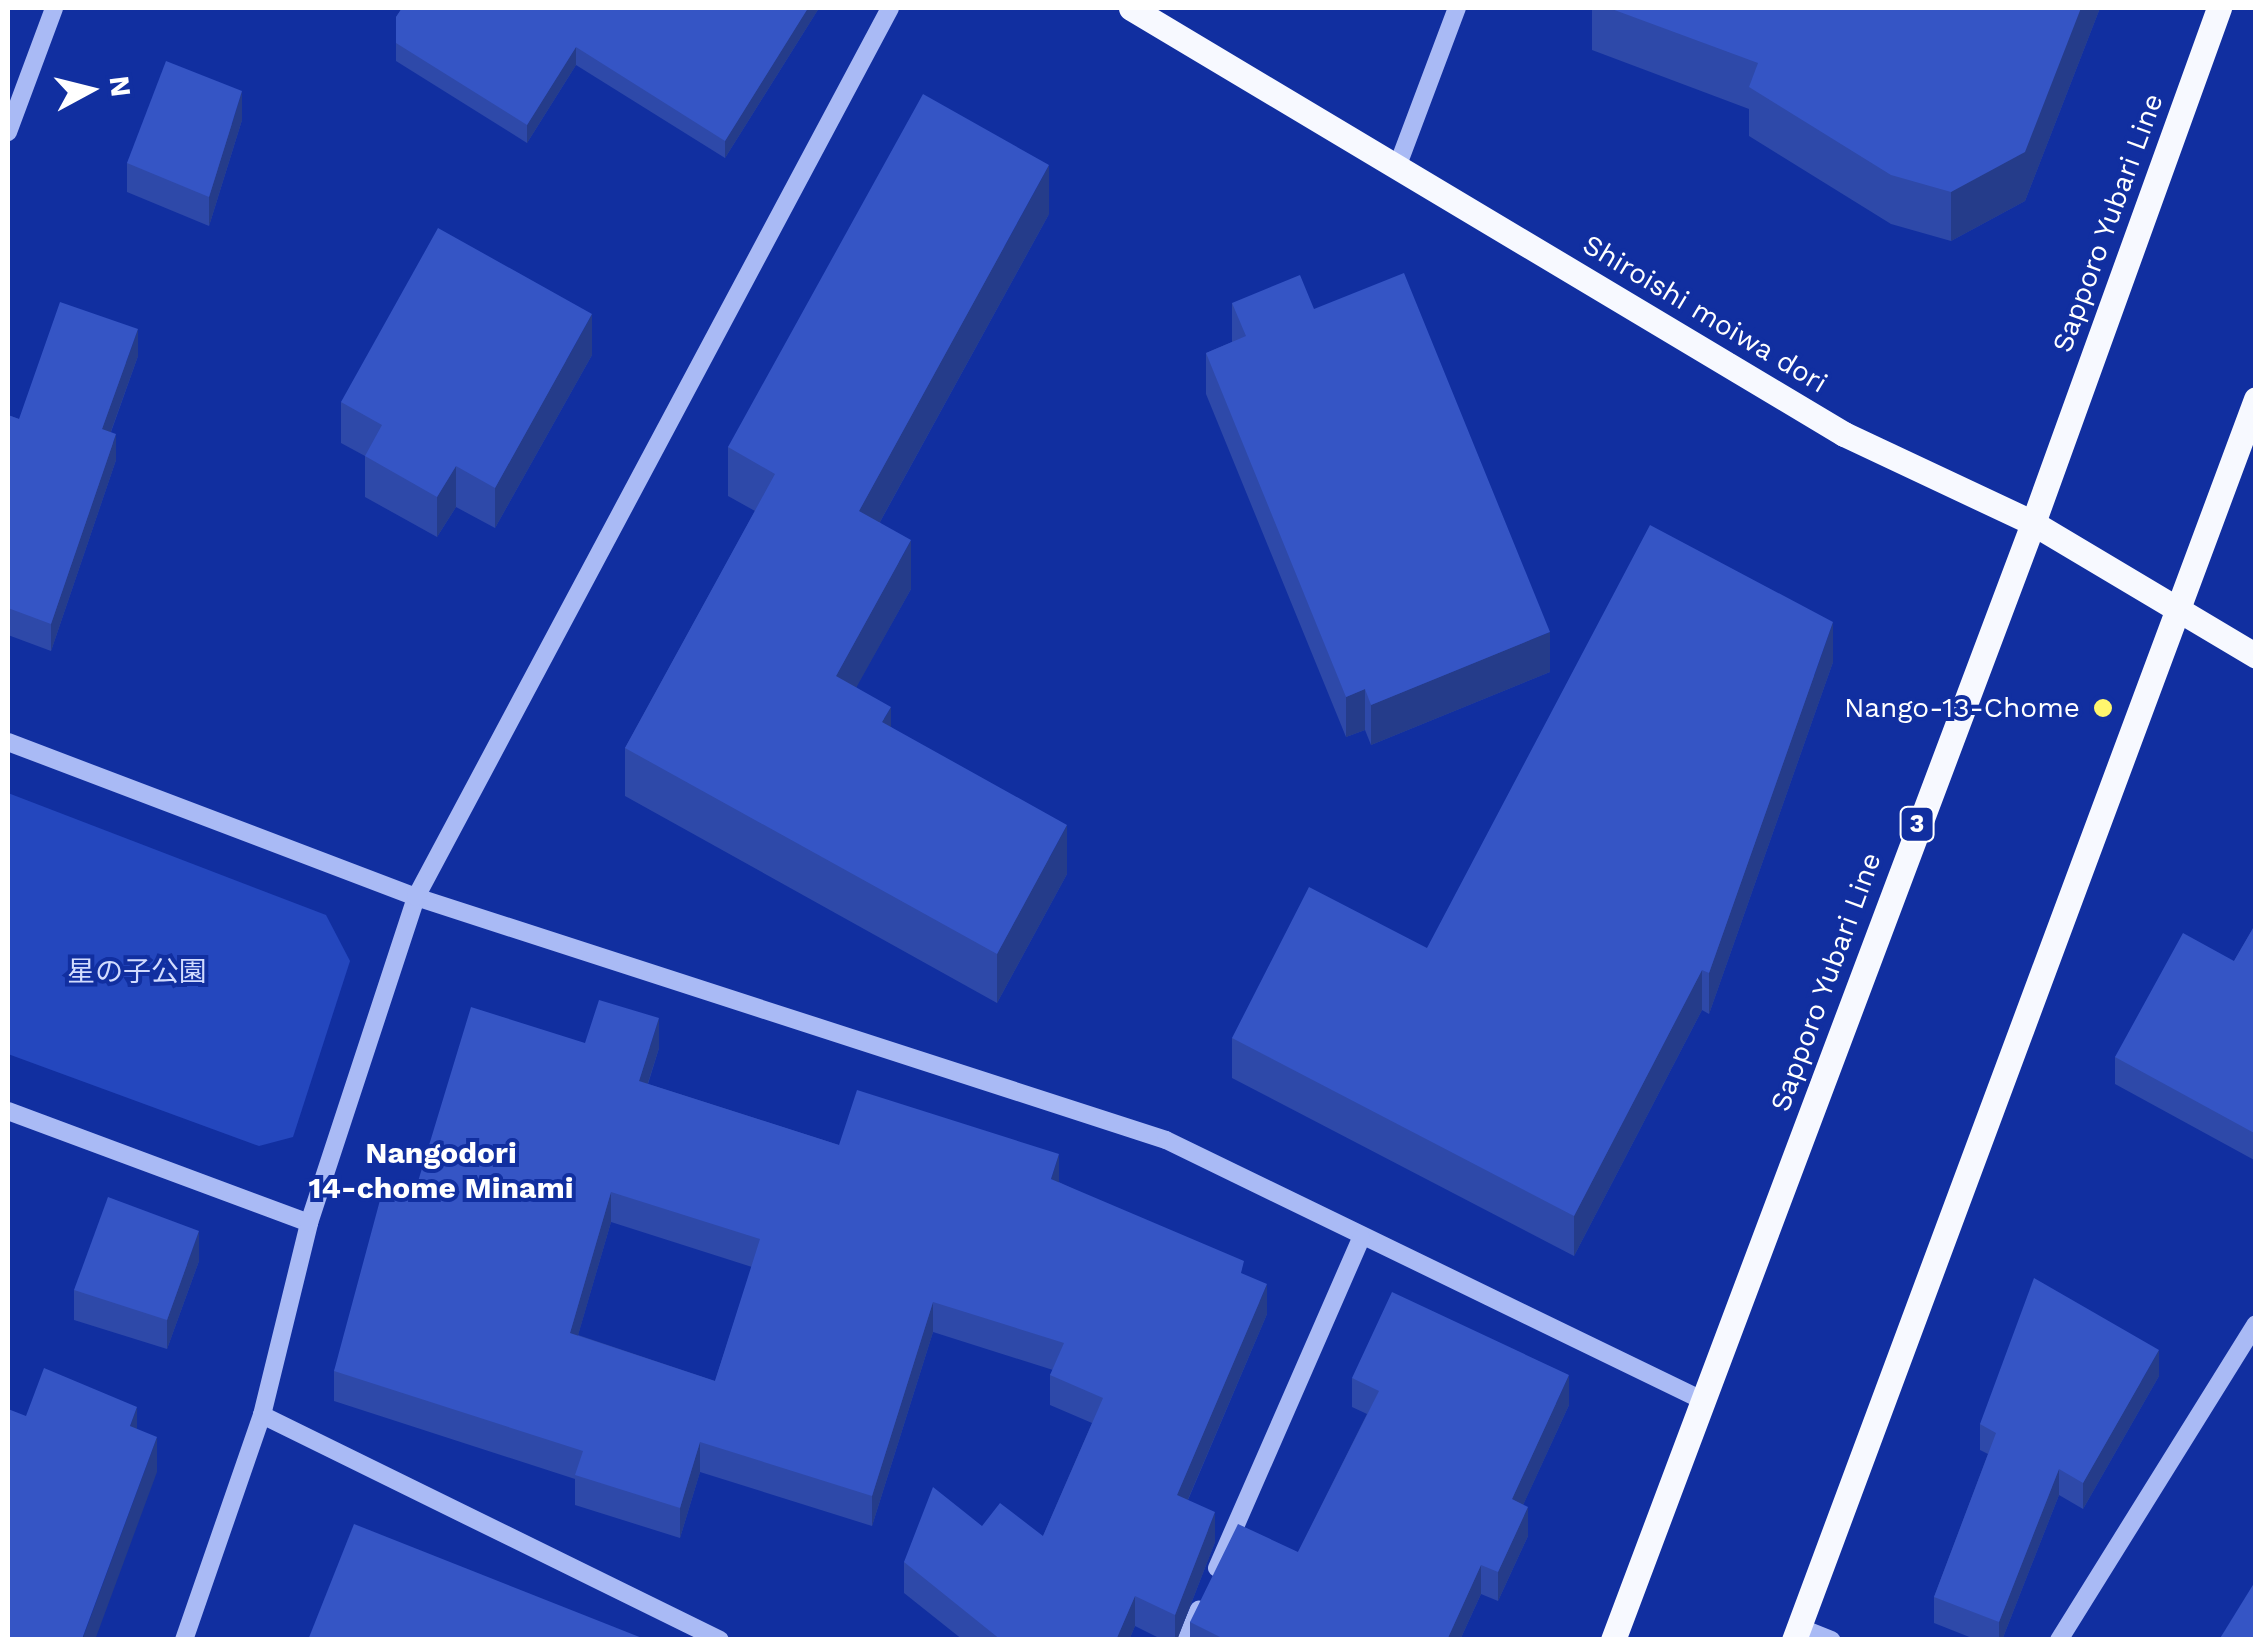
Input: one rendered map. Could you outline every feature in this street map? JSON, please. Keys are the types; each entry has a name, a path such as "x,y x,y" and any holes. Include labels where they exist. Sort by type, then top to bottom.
{"main road":[{"name":"Shiroishi moiwa dori","path":"1131,8 1399,162 1844,434 2034,523 2256,656"},
{"name":"Sapporo Yubari Line","path":"1612,1640 2034,523 2219,8"},
{"path":"1797,1633 2256,399"}],"street":[{"path":"8,132 54,8"},
{"path":"184,1640 262,1414 309,1223 416,898 890,8"},
{"path":"1399,162 1457,8"},
{"path":"8,742 416,898 1166,1140 1361,1238 1702,1400"},
{"path":"8,1111 309,1223"},
{"path":"1186,1640 1361,1238"},
{"path":"2060,1640 2256,1324"},
{"path":"262,1414 720,1640"},
{"path":"1797,1633 1830,1640"}],"green space":[{"name":"星の子公園","path":"8,793 326,915 350,961 293,1137 259,1146 8,1054"}],"building":[{"path":"402,8 808,8 725,141 576,47 527,125 396,43 396,17"},
{"path":"1609,8 2081,8 2025,152 1951,192 1891,175 1749,87 1758,63"},
{"path":"166,61 242,91 209,197 127,163"},
{"path":"923,94 1049,165 859,511 911,540 836,676 891,707 882,722 1067,825 997,954 625,748 775,474 728,447"},
{"path":"438,228 592,314 495,488 456,466 437,497 365,456 382,425 341,402"},
{"path":"1404,273 1550,632 1371,705 1365,689 1346,697 1206,353 1246,336 1232,303 1300,275 1314,309"},
{"path":"60,302 138,329 102,429 116,434 51,624 8,608 8,415 19,419"},
{"path":"1650,525 1833,622 1709,973 1702,970 1574,1216 1232,1038 1309,887 1427,948"},
{"path":"2256,923 2256,1134 2115,1057 2183,933 2234,961"},
{"path":"599,1000 659,1018 639,1081 839,1145 857,1090 1059,1154 1051,1179 1244,1261 1241,1273 1267,1284 1177,1495 1215,1512 1175,1615 1135,1596 1116,1640 1001,1640 904,1562 933,1487 982,1526 1000,1503 1043,1536 1103,1398 1050,1375 1064,1343 933,1302 872,1496 700,1442 680,1508 575,1475 583,1451 334,1371 383,1189 413,1198 471,1007 585,1043","holes":["611,1192 760,1239 715,1381 570,1333"]},
{"path":"108,1197 199,1231 167,1320 74,1290"},
{"path":"2034,1278 2159,1350 2083,1483 2059,1469 1999,1622 1934,1597 1996,1433 1980,1424"},
{"path":"1392,1292 1569,1375 1512,1499 1528,1507 1498,1572 1481,1565 1447,1640 1226,1640 1190,1622 1238,1524 1298,1552 1379,1391 1352,1378"},
{"path":"44,1368 137,1407 130,1426 157,1437 83,1640 8,1640 8,1409 26,1416"},
{"path":"354,1524 642,1638 308,1640"},
{"path":"2256,1580 2256,1640 2219,1640"}],"place":[{"name":"Nango-13-Chome","path":"2103,708"}],"district":[{"name":"Nangodori 14-chome Minami","path":"441,1170"}]}
